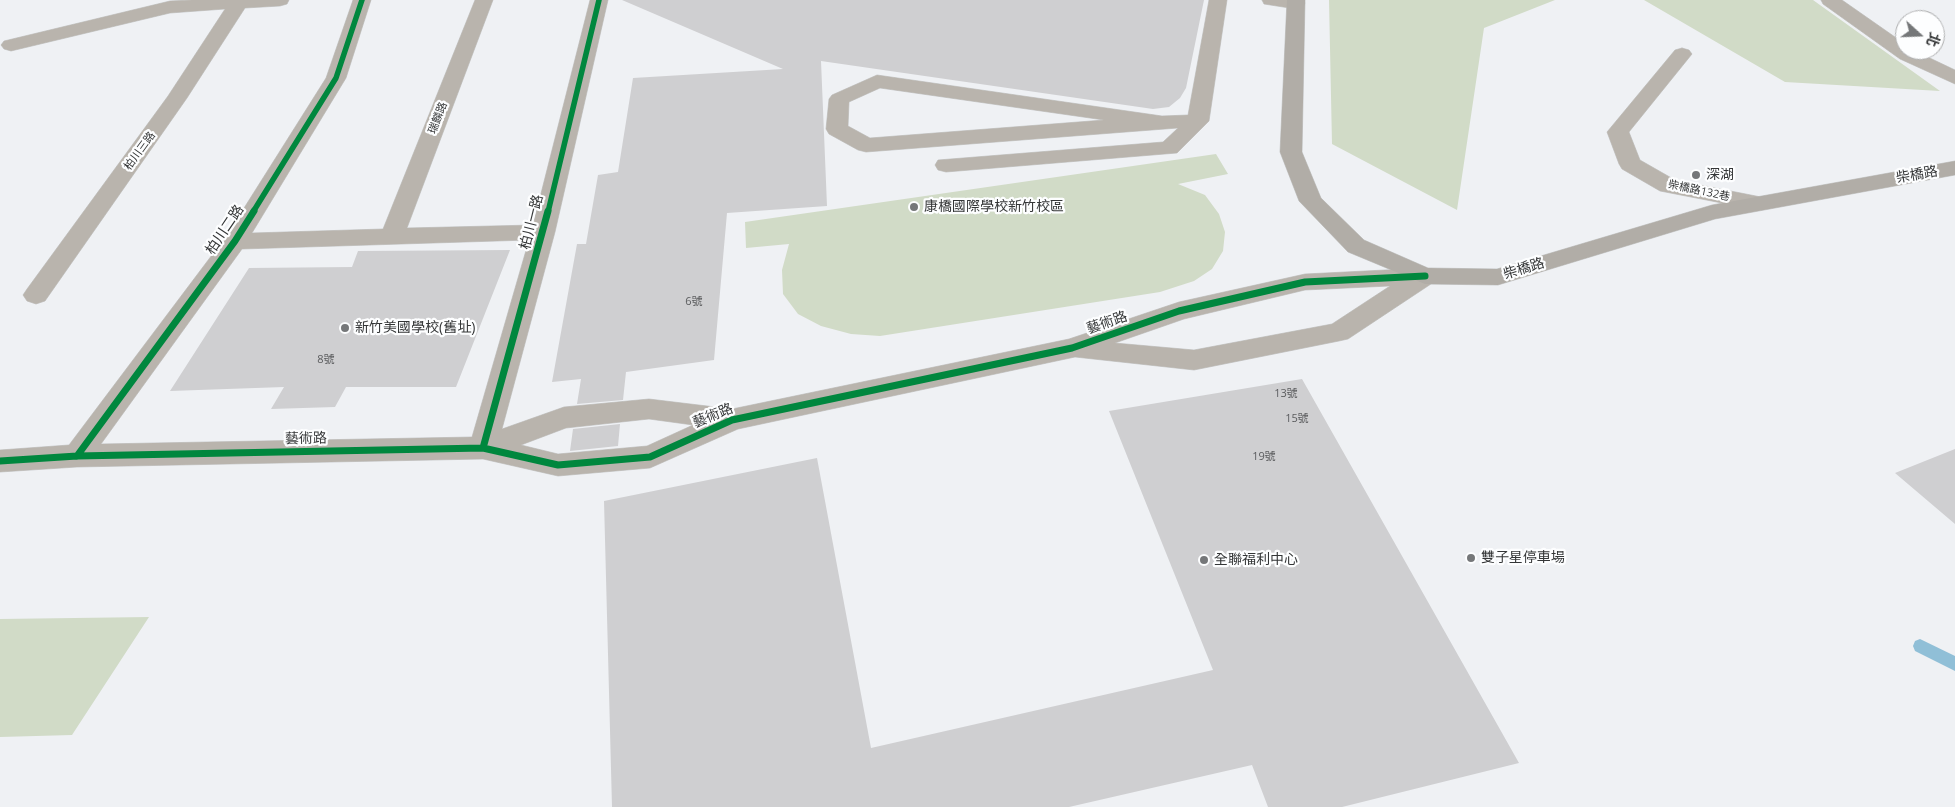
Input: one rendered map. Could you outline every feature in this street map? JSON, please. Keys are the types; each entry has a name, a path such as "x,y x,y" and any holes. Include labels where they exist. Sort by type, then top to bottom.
{"main road":[{"name":"柴橋路","path":"1296,2 1291,152 1310,201 1356,246 1425,276 1498,277 1712,212 1955,168"}],"street":[{"path":"4,46 170,7 280,0"},
{"name":"柏川二路","path":"77,456 234,241 336,78 362,0"},
{"name":"瑞麟路","path":"392,236 484,0"},
{"name":"柏川一路","path":"483,448 543,232 599,0"},
{"path":"946,165 1169,148 1198,121 1218,0"},
{"path":"1271,0 1296,2"},
{"path":"1830,0 1907,55 1955,78"},
{"name":"柏川三路","path":"36,295 177,98 239,2"},
{"name":"柴橋路132巷","path":"1682,54 1618,132 1630,164 1668,186 1758,203"},
{"path":"1162,122 877,81 839,99 837,128 866,146 1162,122 1198,121"},
{"path":"234,241 543,232"},
{"name":"藝術路","path":"1072,348 1194,360 1338,332 1425,276"},
{"name":"藝術路","path":"0,461 77,456 483,448 558,465 650,457 732,420 1072,348 1179,311 1305,282 1425,276"},
{"name":"藝術路","path":"483,448 564,418 572,417 649,409 732,420"}],"green space":[{"path":"1329,0 1555,0 1484,28 1457,210 1332,144"},
{"path":"1644,0 1813,0 1940,91 1785,82"},
{"path":"1216,154 1228,174 1178,184 1205,195 1219,214 1225,232 1223,251 1212,269 1194,281 1160,292 880,336 851,334 821,326 798,314 783,294 782,270 789,244 746,248 745,222"},
{"path":"149,617 72,735 0,737 0,619"}],"building":[{"path":"622,0 1204,0 1186,88 1180,98 1169,107 1153,109 821,61 827,206 727,213 714,360 626,372 623,400 577,404 581,379 552,382 577,244 586,244 598,175 618,172 633,78 783,69"},
{"name":"新竹美國學校(舊址)","path":"510,250 456,387 346,387 335,407 271,409 284,387 170,391 249,268 352,267 358,251"},
{"path":"1302,379 1519,763 1342,807 1268,807 1252,765 1069,807 612,807 604,501 817,458 871,748 1213,670 1109,411"},
{"path":"620,424 618,446 570,451 573,429"},
{"path":"1955,449 1955,524 1895,473"}],"waterway":[{"path":"1920,646 1955,664"}],"cycle path":[{"path":"77,456 235,241 336,78 362,0"},
{"path":"483,448 543,232 599,0"},
{"path":"0,461 77,456 483,448 558,465 650,457 732,420 1072,348 1179,311 1305,282 1425,276"}],"place":[{"name":"深湖","path":"1696,175"},
{"name":"康橋國際學校新竹校區","path":"914,207"},
{"name":"新竹美國學校(舊址)","path":"345,328"},
{"name":"雙子星停車場","path":"1471,558"},
{"name":"全聯福利中心","path":"1204,560"}]}
